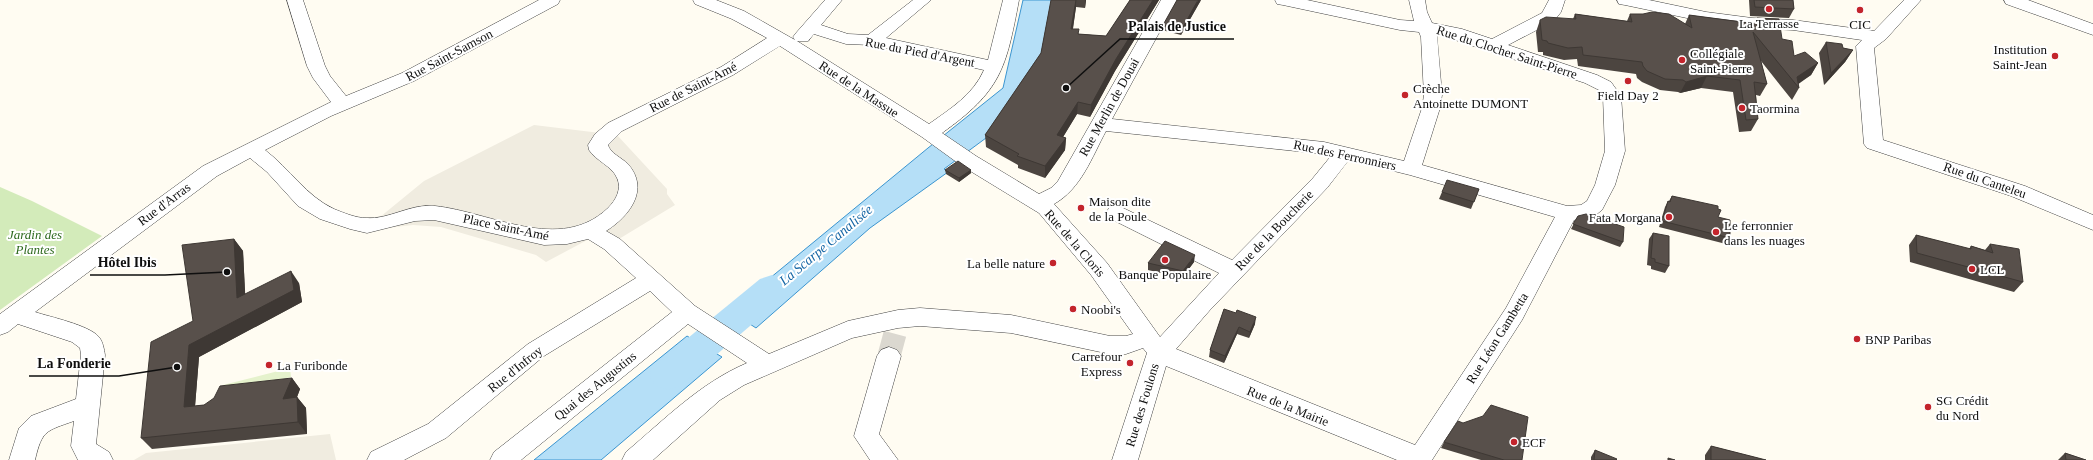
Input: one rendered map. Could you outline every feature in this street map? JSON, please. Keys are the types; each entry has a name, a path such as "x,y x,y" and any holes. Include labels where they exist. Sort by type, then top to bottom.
{"street":[{"path":"295,0 316,66 322,78 342,104"},
{"name":"Rue Saint-Samson","path":"342,104 408,77 552,0"},
{"name":"Rue de la Massue","path":"701,0 733,13 785,42 969,161"},
{"name":"Rue de Saint-Amé","path":"606,135 614,127 727,70 807,33 834,0"},
{"path":"872,40 924,0"},
{"path":"933,137 977,96 986,84 994,67 1011,0"},
{"name":"Rue Merlin de Douai","path":"1040,203 1058,193 1066,186 1169,0"},
{"name":"Rue du Clocher Saint-Pierre","path":"1283,0 1400,25 1427,28 1456,34 1591,79 1609,91"},
{"path":"1410,170 1432,102 1430,37 1419,12 1417,0"},
{"path":"1492,46 1548,17 1553,12 1557,0"},
{"path":"1626,0 1706,17 1752,23 1793,25 1876,37 1913,0"},
{"path":"2012,0 2093,30"},
{"path":"812,28 846,39"},
{"name":"Rue du Canteleu","path":"1876,37 1868,43 1865,49 1874,144 2018,191 2093,223"},
{"path":"809,57 846,39"},
{"name":"Rue du Pied d'Argent","path":"846,39 872,40 994,67"},
{"name":"Rue Léon Gambetta","path":"1419,459 1435,432 1514,314 1577,213 1591,209 1599,199 1615,151 1613,99 1609,91"},
{"name":"Rue d'Arras","path":"8,321 210,171 251,148 342,104"},
{"name":"Rue des Ferronniers","path":"1099,124 1254,139 1344,153 1577,213"},
{"name":"Place Saint-Amé","path":"251,148 274,167 298,196 320,211 335,218 367,226 384,223 414,214 434,213 544,237 570,236 590,231 616,213 628,194 626,176 599,150 598,145 606,135"},
{"name":"Rue de la Boucherie","path":"1153,344 1176,336 1202,304 1320,183 1344,153"},
{"name":"Rue de la Cloris","path":"969,161 1040,203 1054,216 1099,268 1153,344"},
{"path":"1116,213 1235,271"},
{"path":"590,231 612,244 697,319 767,364"},
{"name":"Rue d'Infroy","path":"380,460 437,431 541,347 652,279"},
{"path":"635,460 712,393 736,378 841,332 897,324 920,317 1011,324 1110,344 1153,344"},
{"name":"Quai des Augustins","path":"502,460 697,319"},
{"path":"8,321 80,336 91,343 93,355 83,446 87,452 100,460"},
{"name":"Rue de la Mairie","path":"1153,344 1182,364 1419,459"},
{"name":"Rue des Foulons","path":"1125,460 1153,344"},
{"path":"885,460 866,436 889,356"},
{"path":"22,460 28,435 40,423 87,405"}],"green space":[{"name":"Jardin des Plantes","path":"0,187 32,201 102,236 0,310"},
{"path":"290,368 291,377 224,395 223,385"}],"shaded area":[{"path":"534,125 617,135 667,189 667,194 675,205 609,245 591,238 546,262 536,255 441,227 413,225 377,229 380,217 424,181"},
{"path":"330,434 336,460 134,460 146,453"}],"water":[{"path":"1023,0 1054,0 1041,65 986,138 944,169 948,172 870,228 756,328 730,311 1003,88"},
{"path":"687,336 722,357 601,460 534,460"}],"building":[{"path":"1051,0 1076,0 1071,29 1079,29 1078,34 1106,36 1130,0 1153,0 1116,59 1091,105 1078,102 1057,135 1066,138 1045,166 1017,156 1019,154 985,135 1041,53"},
{"path":"1177,0 1198,0 1182,29 1163,25"},
{"path":"1754,0 1793,0 1794,9 1755,7"},
{"name":"Collégiale Saint-Pierre","path":"1652,12 1669,14 1692,28 1689,15 1757,24 1757,18 1779,19 1782,39 1792,41 1794,56 1805,52 1818,63 1797,77 1799,88 1753,32 1767,84 1754,82 1758,119 1746,120 1740,80 1707,76 1686,82 1683,80 1665,79 1647,71 1642,62 1583,55 1582,47 1568,48 1542,40 1540,20 1546,17 1576,19 1575,14 1632,22 1630,14"},
{"path":"1826,42 1842,44 1843,48 1853,50 1831,73"},
{"path":"958,161 971,170 959,178 945,170"},
{"path":"1447,180 1479,189 1474,202 1442,192"},
{"path":"1672,196 1718,206 1718,209 1721,210 1718,217 1730,220 1730,238 1662,221 1668,201 1670,202"},
{"path":"1586,214 1624,227 1623,242 1573,224 1578,216"},
{"path":"1653,233 1669,236 1669,266 1655,262 1655,259 1651,258"},
{"path":"1916,235 1971,249 1971,246 1993,253 1990,244 2019,249 2023,282 1917,253"},
{"path":"234,239 237,298 291,271 294,290 189,345 184,407 204,405 214,398 220,386 292,378 283,399 297,397 298,422 141,438 151,342 193,321 182,245"},
{"path":"1165,241 1195,255 1183,271 1148,263"},
{"path":"1224,309 1236,313 1237,310 1256,317 1250,332 1239,327 1225,356 1210,350"},
{"path":"1491,405 1528,417 1522,460 1504,460 1444,442 1458,421 1463,423 1483,416"},
{"path":"1711,446 1766,460 1711,460"},
{"path":"1595,450 1617,459 1594,460"},
{"path":"2065,453 2086,460 2066,460"}],"waterway":[{"name":"La Scarpe Canalisée","path":"668,375 772,288"}],"tunnel":[{"path":"889,356 896,330"}],"place":[{"name":"La Terrasse","path":"1769,9"},
{"name":"CIC","path":"1860,10"},
{"name":"Institution Saint-Jean","path":"2055,56"},
{"name":"Collégiale Saint-Pierre","path":"1682,60"},
{"name":"Field Day 2","path":"1628,81"},
{"name":"Palais de Justice","path":"1066,88"},
{"name":"Crèche Antoinette DUMONT","path":"1405,95"},
{"name":"Taormina","path":"1742,108"},
{"name":"Maison dite de la Poule","path":"1081,208"},
{"name":"Fata Morgana","path":"1669,217"},
{"name":"Le ferronnier dans les nuages","path":"1716,232"},
{"name":"Banque Populaire","path":"1165,260"},
{"name":"La belle nature","path":"1053,263"},
{"name":"LCL","path":"1972,269"},
{"name":"Hôtel Ibis","path":"227,272"},
{"name":"Noobi's","path":"1073,309"},
{"name":"BNP Paribas","path":"1857,339"},
{"name":"Carrefour Express","path":"1130,363"},
{"name":"La Furibonde","path":"269,365"},
{"name":"La Fonderie","path":"177,367"},
{"name":"SG Crédit du Nord","path":"1928,407"},
{"name":"ECF","path":"1514,442"}]}
